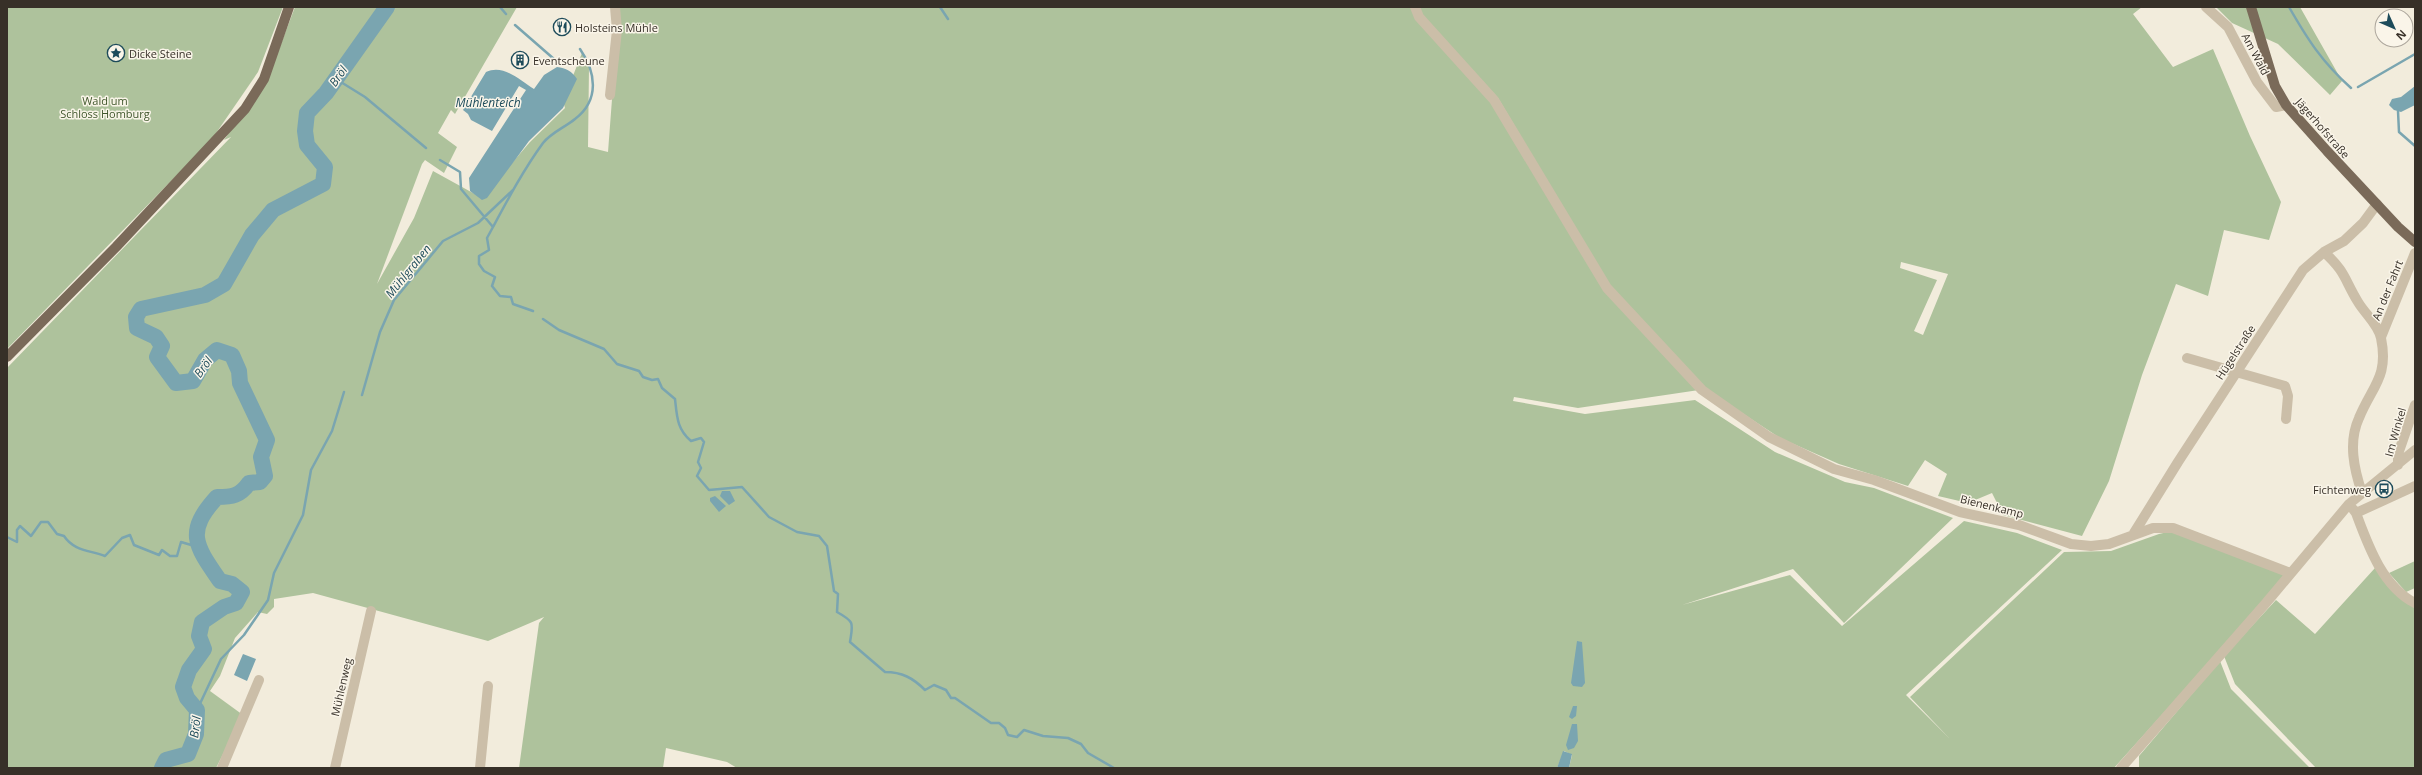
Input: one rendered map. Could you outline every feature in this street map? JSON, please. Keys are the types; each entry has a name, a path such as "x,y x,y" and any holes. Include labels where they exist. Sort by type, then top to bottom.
{"main road":[{"path":"7,356 154,207 245,109 264,79 289,7"},
{"name":"Jägerhofstraße","path":"2251,7 2275,86 2286,105 2326,151 2415,242"}],"street":[{"path":"610,95 617,30 615,7"},
{"name":"Bienenkamp","path":"1414,7 1419,17 1494,100 1607,288 1702,390 1769,437 1834,469 1874,480 1960,512 2020,525 2071,544 2091,546 2109,544 2134,533 2153,528 2172,528 2290,574"},
{"name":"Am Wald","path":"2206,7 2228,27 2257,82 2276,107 2286,105"},
{"path":"2256,21 2258,7"},
{"name":"Hügelstraße","path":"2134,533 2235,373 2303,270 2324,252 2344,241 2363,223 2377,204"},
{"path":"2324,252 2345,275 2358,303 2381,337 2382,375 2358,418 2353,440 2354,466 2362,493"},
{"name":"An der Fahrt","path":"2381,337 2415,253"},
{"path":"2187,358 2235,373 2285,386 2288,396 2286,419"},
{"name":"Im Winkel","path":"2398,465 2398,454 2415,406"},
{"path":"2121,768 2349,504 2415,450"},
{"path":"2356,513 2415,486"},
{"path":"2349,504 2356,513 2368,546 2386,577 2403,595 2415,603"},
{"name":"Mühlenweg","path":"335,768 371,611"},
{"path":"222,768 259,680"},
{"path":"480,768 488,686"}],"green space":[{"name":"Wald um Schloss Homburg","path":"7,7 283,7 258,72 212,139 7,349"},
{"path":"295,7 517,7 455,114 451,110 438,133 457,147 444,173 425,160 422,164 377,284 414,218 433,171 482,198 530,142 565,108 563,101 582,53 589,67 588,147 608,152 619,7 1411,7 1492,101 1601,286 1699,390 1578,408 1514,397 1513,401 1585,414 1695,400 1775,452 1845,482 1874,488 1953,518 1844,623 1793,569 1682,605 1790,575 1842,626 1964,521 2017,533 2062,550 1906,695 1950,739 1910,697 2064,552 2111,551 2172,531 2288,575 2114,768 1569,768 1572,755 1564,751 1557,768 737,768 727,762 666,748 663,768 519,768 539,623 544,617 488,641 313,593 274,599 274,607 267,614 258,612 235,638 220,676 210,691 243,715 216,768 7,768 7,368 231,137 224,140 268,78"},
{"path":"1419,7 2142,7 2133,14 2173,67 2213,49 2250,136 2281,202 2269,240 2224,230 2208,296 2176,284 2142,375 2109,481 2082,536 2003,515 1992,493 1968,503 1938,496 1947,474 1925,460 1908,486 1839,464 1780,438 1701,386 1607,283 1498,98 1422,15","holes":["1901,262 1948,274 1923,335 1914,331 1937,280 1900,268"]},
{"path":"2216,7 2300,7 2342,81 2330,95 2278,44 2232,23"},
{"path":"2415,561 2415,588 2406,592 2389,573"},
{"path":"2375,568 2415,607 2415,768 2316,768 2235,684 2224,656 2276,600 2315,634"},
{"path":"2220,661 2231,689 2310,768 2139,768 2139,756"}],"water":[{"name":"Mühlenteich","path":"557,67 568,70 577,79 563,108 529,141 487,198 482,200 470,191 469,178 526,90 519,86 492,131 471,120 468,114 463,110 486,72 493,70 505,71 534,89 544,75"},
{"path":"2415,86 2415,105 2401,112 2394,110 2389,105 2392,99 2401,97"},
{"path":"722,491 730,491 735,501 729,505 720,496"},
{"path":"715,496 726,506 719,512 710,501 710,498"},
{"path":"1577,641 1582,642 1585,683 1582,687 1573,686 1571,683"},
{"path":"243,654 256,659 247,681 234,675"},
{"path":"1573,706 1577,706 1576,716 1572,719 1569,717"},
{"path":"1572,724 1577,724 1578,741 1574,748 1568,750 1566,745"},
{"path":"1563,751 1572,754 1569,768 1557,768"}],"waterway":[{"name":"Bröl","path":"162,768 166,760 188,754 196,734 197,710 187,698 183,687 189,670 204,649 199,636 202,622 224,607 236,603 242,592 232,584 220,581 204,558 197,539 197,529 200,520 217,497 235,495 242,491 249,483 260,482 265,476 261,457 267,440 240,383 239,371 232,355 217,350 205,360 193,381 176,383 157,357 162,346 156,337 137,328 136,317 141,309 205,295 224,284 252,235 273,210 323,184 325,167 307,145 305,131 307,113 326,93 387,7"},
{"path":"500,7 506,14"},
{"path":"940,7 948,19"},
{"path":"2289,7 2316,50 2351,88"},
{"path":"515,25 554,59"},
{"name":"Mühlgraben","path":"493,227 510,195 543,143 550,136 575,119 589,103 592,95 592,76 580,49"},
{"path":"2358,87 2415,54"},
{"path":"336,79 365,97 426,148"},
{"path":"2398,111 2399,132 2415,146"},
{"path":"440,160 460,172 461,189 493,227 487,238 489,250 479,256 479,264 484,271 495,277 492,286 500,296 511,297 513,304 533,311"},
{"name":"Mühlgraben","path":"362,395 380,332 394,300 443,241 478,223 513,190"},
{"path":"543,319 559,330 604,349 617,364 639,371 643,377 652,380 658,379 662,388 675,399 678,422 683,432 691,441 701,438 704,442 698,462 701,468 697,476 709,490 742,487 769,517 797,532 819,536 827,546 834,591 838,594 837,612 847,618 852,627 850,642 885,672 907,676 925,690 934,685 946,690 951,698 955,698 991,723 999,723 1005,728 1008,735 1017,737 1024,730 1043,736 1068,738 1081,744 1088,753 1114,768"},
{"path":"197,710 221,659 244,635 268,600 274,573 303,515 311,470 332,431 344,392"},
{"path":"7,537 17,542 17,530 20,526 31,536 41,522 48,522 57,534 64,536 72,545 105,556 122,538 130,535 134,545 159,555 162,550 170,556 177,556 181,542 198,547"}],"place":[{"name":"Holsteins Mühle","path":"562,27"},
{"name":"Dicke Steine","path":"116,53"},
{"name":"Eventscheune","path":"520,60"},
{"name":"Fichtenweg","path":"2384,489"}]}
